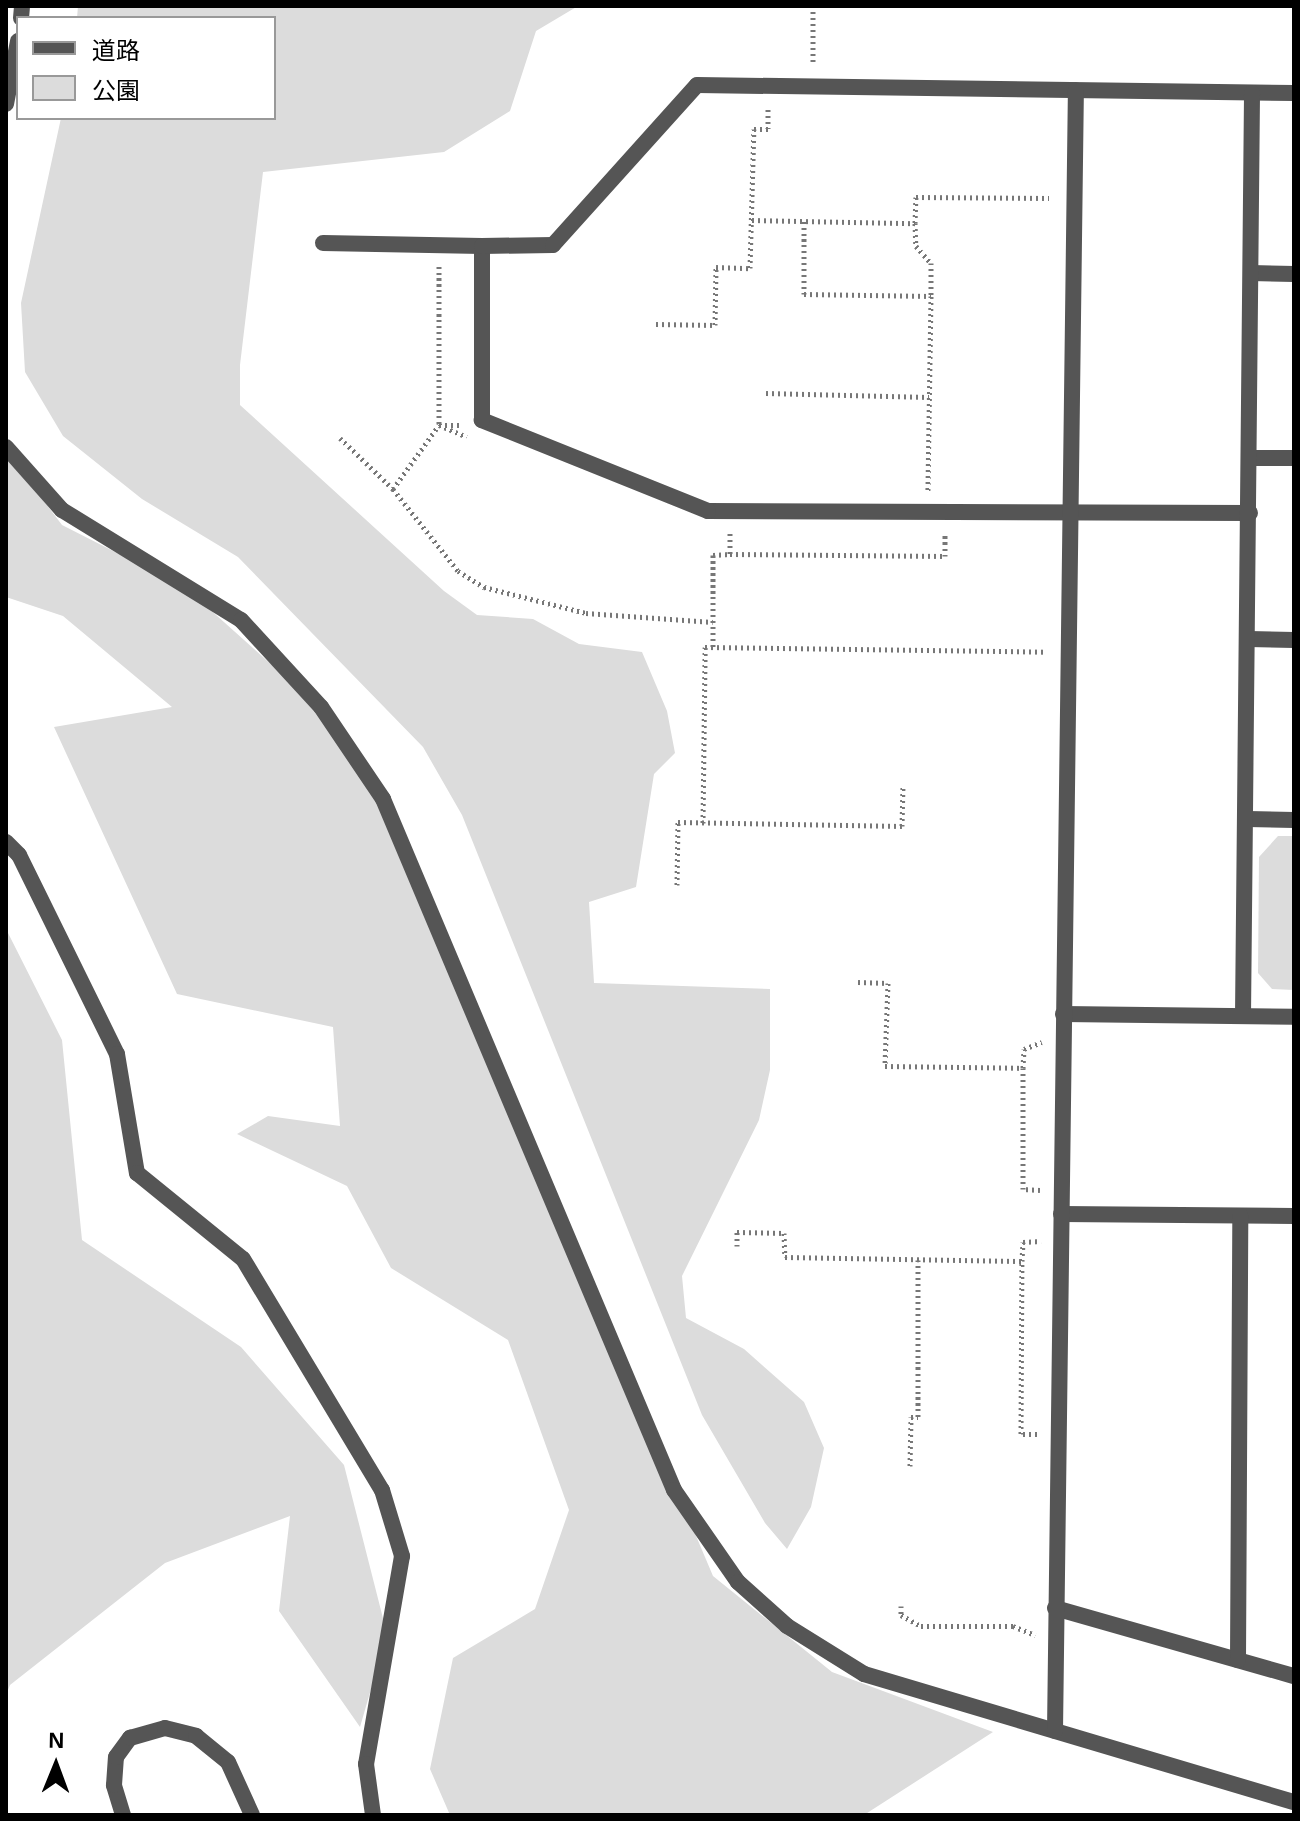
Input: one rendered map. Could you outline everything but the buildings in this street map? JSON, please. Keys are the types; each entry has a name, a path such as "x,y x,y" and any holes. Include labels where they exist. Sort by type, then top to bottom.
{"street":[{"path":"6,104 16,52"},
{"path":"323,243 553,245 697,85 1294,93"},
{"path":"1055,1731 1076,90"},
{"path":"1243,1016 1248,819 1252,93"},
{"path":"482,246 482,420 708,511 1250,513"},
{"path":"1251,273 1294,274"},
{"path":"6,447 62,510 241,620 321,707 383,799 674,1490 738,1582 787,1626 864,1674 1294,1802"},
{"path":"1250,458 1294,458"},
{"path":"1249,639 1294,640"},
{"path":"1248,819 1294,820"},
{"path":"6,842 19,855 117,1054 137,1173 243,1259 382,1490 402,1556 366,1764 373,1815"},
{"path":"1063,1014 1294,1017"},
{"path":"1061,1214 1294,1216"},
{"path":"1238,1660 1240,1216"},
{"path":"1055,1608 1294,1676"},
{"path":"123,1815 114,1785 116,1757 130,1738 165,1728 196,1736 228,1762 252,1815"}],"path":[{"path":"813,6 813,86"},
{"path":"656,324 715,325 716,267 750,268 754,129 768,129 768,85"},
{"path":"928,511 931,263 916,246 916,197 1049,198"},
{"path":"752,220 915,223"},
{"path":"804,221 804,294 931,296"},
{"path":"766,393 930,397"},
{"path":"393,489 439,425 482,420"},
{"path":"340,438 393,489 458,571 484,587 586,613 713,622"},
{"path":"730,511 730,554"},
{"path":"713,647 713,555 945,556 945,528"},
{"path":"703,823 705,647 1046,652"},
{"path":"677,885 678,822 902,826 903,785"},
{"path":"858,982 888,983 885,1066 1023,1068"},
{"path":"1042,1190 1023,1189 1023,1068 1024,1049 1043,1042"},
{"path":"737,1246 737,1232 784,1233 785,1257 1022,1261"},
{"path":"1040,1434 1021,1434 1022,1261 1023,1242 1042,1241"},
{"path":"910,1466 911,1417 918,1417 918,1260"},
{"path":"901,1606 901,1615 921,1626 1013,1626 1039,1637"}],"green space":[{"path":"78,6 578,6 536,31 510,111 444,152 263,172 240,365 240,405 444,591 477,615 533,619 579,644 642,652 667,711 675,753 654,774 636,887 589,902 594,983 770,989 770,1070 759,1120 682,1276 686,1318 744,1349 804,1402 824,1448 811,1507 787,1549 765,1523 702,1415 462,815 423,747 238,557 142,499 63,436 25,372 21,303 61,120 276,120 276,16 77,16"},
{"path":"6,451 62,525 186,588 293,684 357,758 432,912 713,1576 832,1672 993,1732 864,1815 450,1815 430,1769 453,1658 535,1609 569,1510 508,1340 391,1268 347,1186 237,1134 268,1116 340,1126 333,1027 177,994 54,727 172,707 63,616 6,597"},
{"path":"1278,836 1294,836 1294,990 1272,989 1258,973 1259,857"},
{"path":"6,929 62,1040 82,1240 241,1347 344,1465 387,1634 360,1727 279,1611 290,1516 165,1563 10,1685 6,1695"}]}
